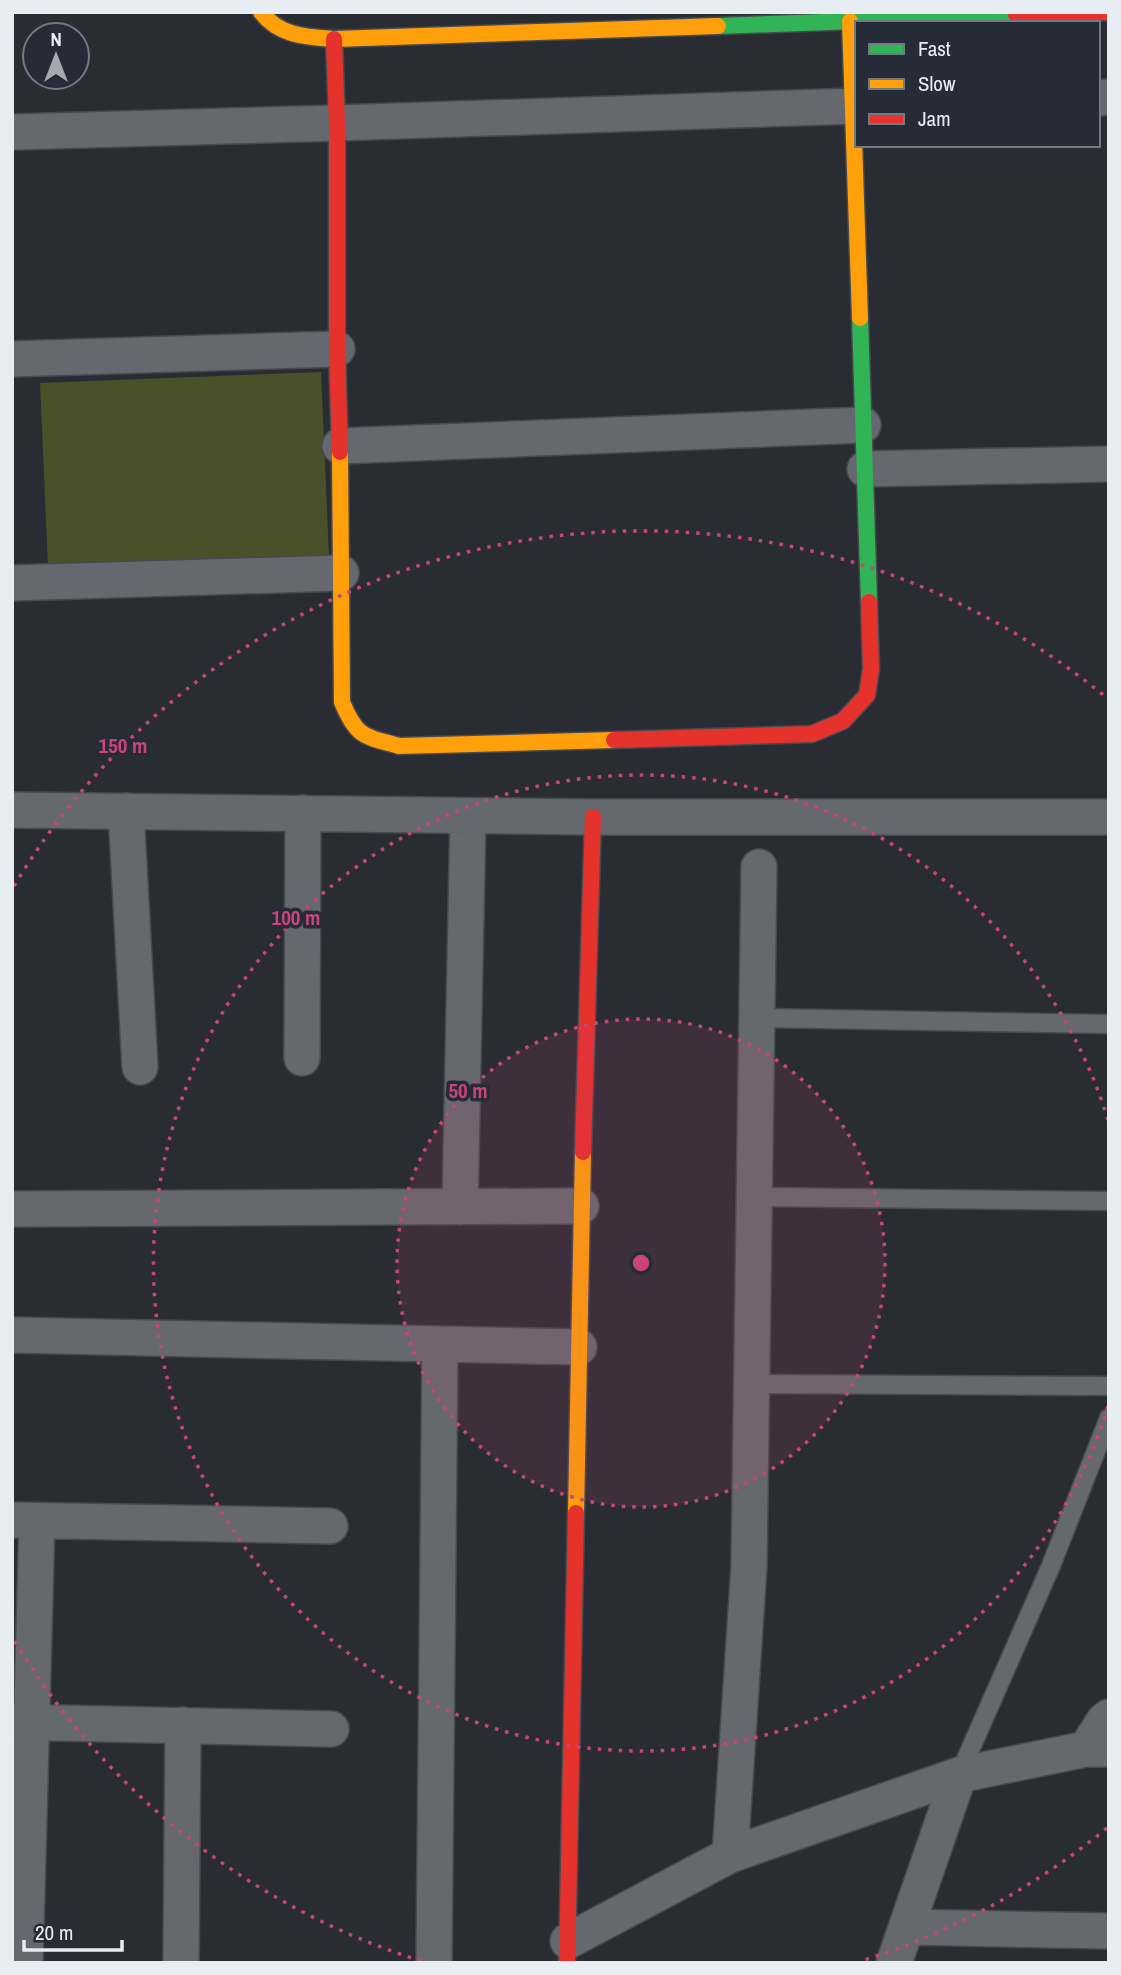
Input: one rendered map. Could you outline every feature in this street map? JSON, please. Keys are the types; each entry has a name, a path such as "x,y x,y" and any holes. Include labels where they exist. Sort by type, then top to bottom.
{"street":[{"path":"261,12 275,28 299,37 334,39 1109,12"},
{"path":"12,132 855,106 850,21"},
{"path":"334,39 342,702 351,723 365,736 399,746 812,734 843,720 867,695 872,669 856,147"},
{"path":"12,359 337,349"},
{"path":"340,446 863,425"},
{"path":"865,469 1109,464"},
{"path":"12,583 341,573"},
{"path":"12,810 593,817 1109,817"},
{"path":"126,811 140,1067"},
{"path":"302,1058 303,813"},
{"path":"460,1207 468,816"},
{"path":"567,1952 593,817"},
{"path":"730,1855 749,1566 759,867"},
{"path":"12,1209 582,1206"},
{"path":"12,1335 579,1347"},
{"path":"434,1963 440,1344"},
{"path":"25,1963 22,1722 25,1520 330,1526"},
{"path":"567,1952 730,1855 959,1775 1097,1749 1104,1721 1109,1717"},
{"path":"22,1722 331,1729"},
{"path":"181,1963 183,1726"},
{"path":"894,1963 959,1775"},
{"path":"908,1927 1109,1931"}],"lane":[{"path":"757,1018 1109,1024"},
{"path":"754,1197 1109,1201"},
{"path":"752,1384 1109,1386"},
{"path":"959,1775 1050,1568 1109,1418"}],"green space":[{"path":"321,372 329,556 48,567 40,383"}],"traffic: fast":[{"path":"718,26 1016,15"},
{"path":"860,318 869,602"}],"traffic: slow":[{"path":"261,12 285,31 334,39 718,26"},
{"path":"850,21 860,318"},
{"path":"340,452 342,702 357,729 370,737 399,746 614,740"},
{"path":"576,1513 583,1152"}],"traffic: jam":[{"path":"1016,15 1109,12"},
{"path":"334,39 340,452"},
{"path":"614,740 812,734 843,721 867,695 871,669 869,602"},
{"path":"583,1152 593,817"},
{"path":"567,1963 576,1513"}]}
